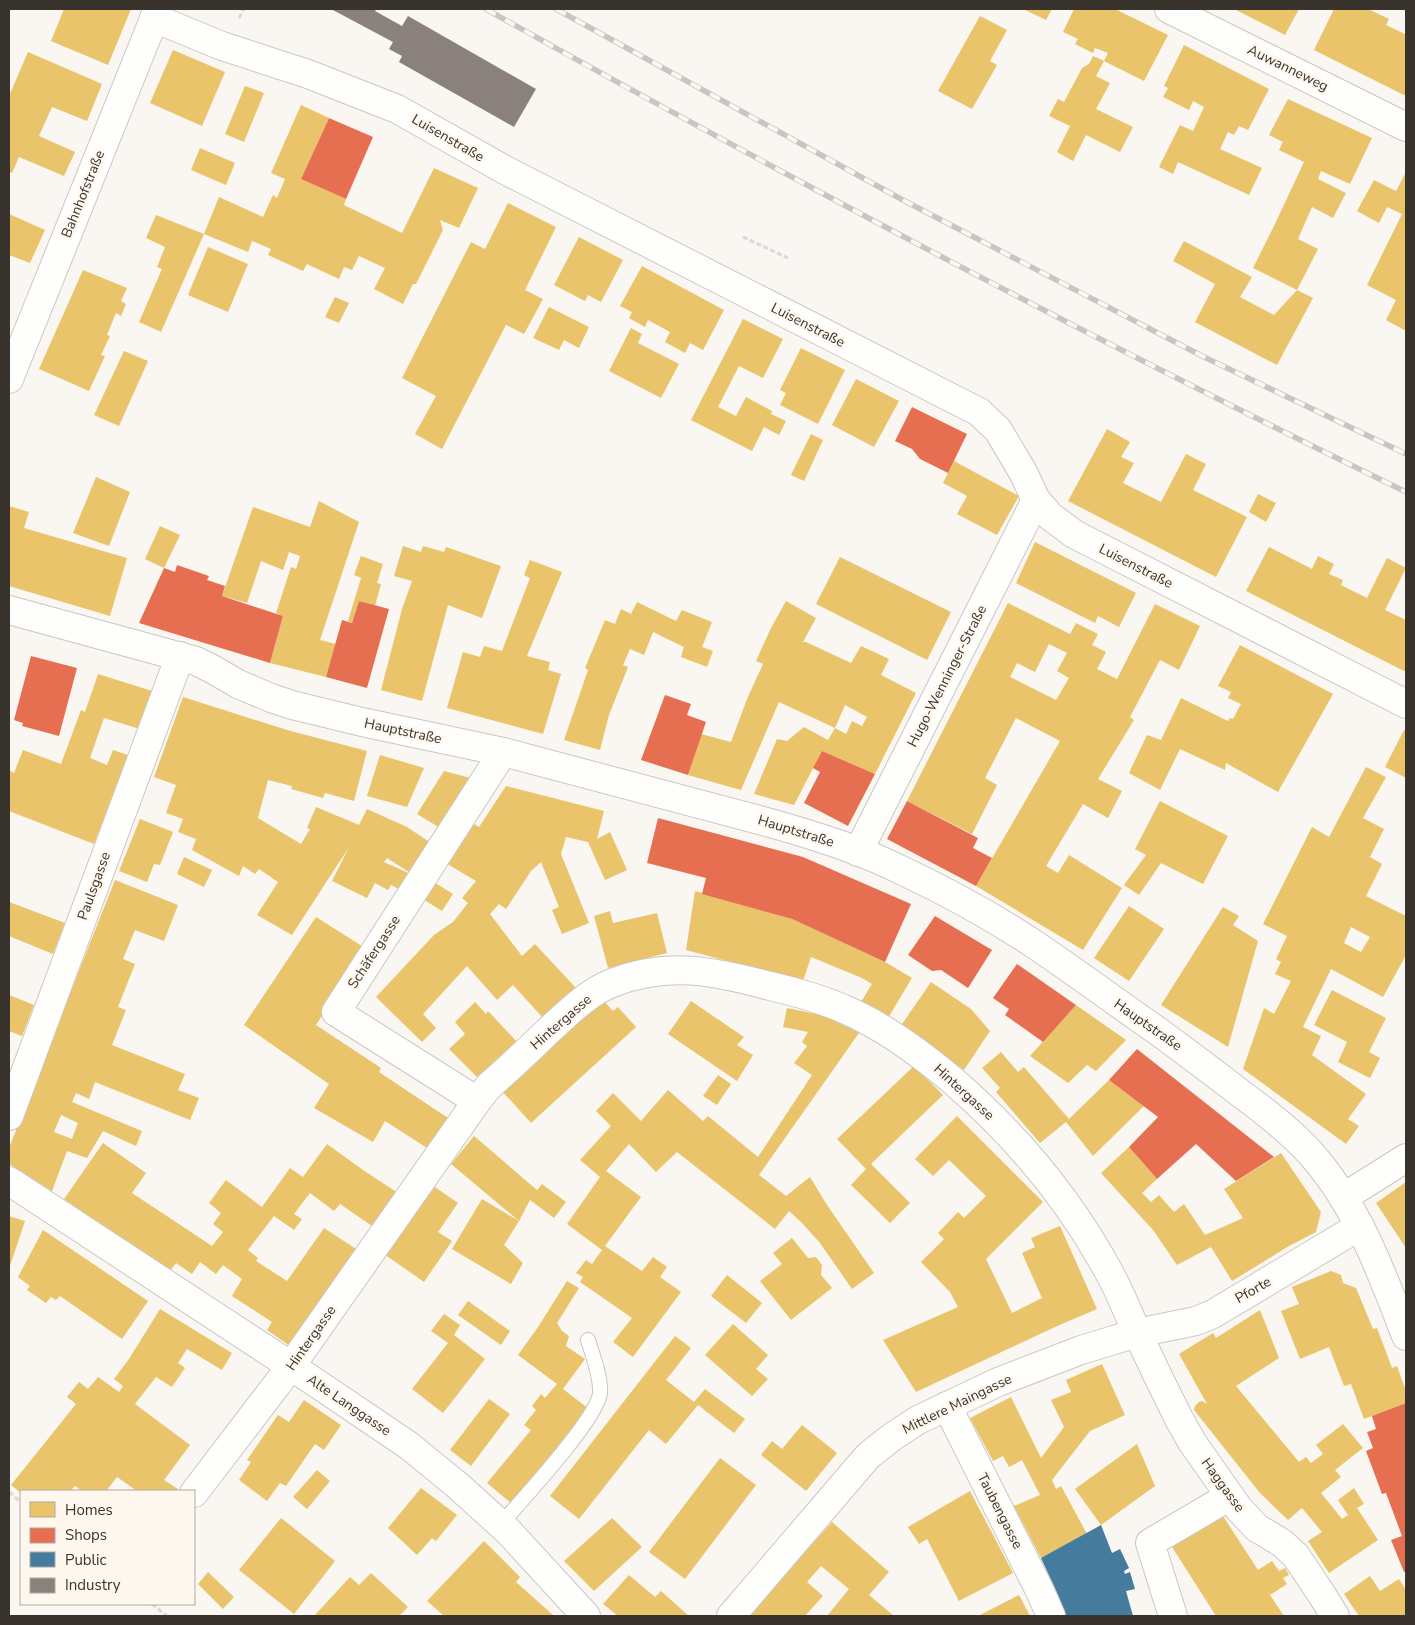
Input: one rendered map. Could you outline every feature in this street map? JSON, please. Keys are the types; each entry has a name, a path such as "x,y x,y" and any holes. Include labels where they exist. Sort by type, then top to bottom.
{"street":[{"name":"Auwanneweg","path":"1169,9 1406,127"},
{"name":"Bahnhofstraße","path":"9,379 156,13"},
{"name":"Luisenstraße","path":"156,13 222,46 308,74 397,109 505,170 979,412 998,430 1024,474 1036,500 1050,516 1074,534 1406,704"},
{"name":"Hugo-Wenninger-Straße","path":"858,852 1036,500"},
{"name":"Hauptstraße","path":"9,610 180,656 214,670 238,684 292,705 503,752 774,824 813,835 904,871 1030,941 1175,1044 1274,1119 1294,1137 1313,1156 1344,1197 1360,1226 1406,1336"},
{"name":"Paulsgasse","path":"9,1116 180,656"},
{"name":"Schäfergasse","path":"477,1101 336,1012 503,752"},
{"name":"Hintergasse","path":"195,1493 291,1366 489,1086 577,1005 594,992 633,976 671,970 701,971 731,976 812,997 847,1010 873,1023 929,1060 1003,1128 1042,1170 1084,1229 1111,1275 1137,1333"},
{"path":"1344,1197 1406,1158"},
{"name":"Alte Langgasse","path":"9,1181 408,1445 458,1485 501,1524 586,1616"},
{"name":"Pforte","path":"1137,1333 1196,1321 1212,1314 1360,1226"},
{"name":"Mittlere Maingasse","path":"731,1616 868,1456 892,1437 918,1420 998,1382 1081,1350 1137,1333"},
{"name":"Haggasse","path":"1137,1333 1192,1442 1230,1496 1257,1528 1282,1543 1296,1556 1335,1616"},
{"name":"Taubengasse","path":"947,1406 1051,1616"},
{"path":"1173,1616 1150,1543 1230,1496"}],"lane":[{"path":"501,1524 572,1440 598,1404 600,1392 596,1363 588,1340"}],"path":[{"path":"743,237 788,258"},
{"path":"9,1492 20,1501"},
{"path":"153,1605 167,1616"}],"building: Homes":[{"path":"64,9 131,9 108,65 51,41"},
{"path":"1023,9 1052,9 1046,20"},
{"path":"1074,9 1115,9 1168,35 1144,81 1104,61 1108,53 1095,48 1093,53 1075,44 1078,39 1063,32"},
{"path":"1234,9 1299,9 1285,35"},
{"path":"1334,9 1368,9 1389,19 1386,25 1405,34 1406,31 1406,96 1314,50"},
{"path":"980,16 1007,30 990,61 997,65 972,109 938,91"},
{"path":"1184,45 1269,89 1248,130 1239,126 1234,135 1228,132 1220,149 1262,168 1249,195 1178,162 1173,174 1159,167 1180,125 1193,131 1204,107 1193,101 1189,110 1163,97 1168,88 1164,86"},
{"path":"173,50 225,72 202,126 150,103"},
{"path":"28,52 102,84 87,121 52,107 39,136 75,152 64,176 19,157 12,173 9,172 9,96"},
{"path":"1093,56 1104,61 1096,76 1110,83 1096,109 1133,127 1120,152 1086,135 1073,161 1057,152 1070,126 1049,116 1058,99 1064,102 1082,68 1089,64"},
{"path":"245,86 264,93 244,142 225,134"},
{"path":"1288,99 1372,138 1350,184 1321,171 1318,179 1346,193 1333,218 1312,207 1298,239 1318,249 1297,290 1253,268 1304,162 1279,150 1283,142 1269,135"},
{"path":"301,105 329,118 301,179 346,199 344,205 402,233 434,168 478,188 459,228 440,220 443,230 416,284 413,284 403,304 374,289 385,268 359,256 352,270 344,267 339,279 307,264 303,271 268,255 271,249 252,241 248,252 204,234 219,197 263,217 273,195 277,198 285,179 271,173"},
{"path":"200,148 235,163 226,185 191,170"},
{"path":"1406,172 1406,331 1386,320 1396,300 1367,285 1402,214 1387,207 1379,223 1357,211 1374,180 1396,191"},
{"path":"508,203 556,227 525,290 543,299 524,334 506,325 442,449 415,434 436,396 402,378 471,242 485,249"},
{"path":"9,214 45,230 30,263 9,255"},
{"path":"156,215 204,234 161,332 139,322 162,269 157,267 165,247 146,238"},
{"path":"579,237 623,260 601,302 588,295 585,301 554,285"},
{"path":"1184,241 1252,277 1240,297 1274,315 1297,290 1313,298 1277,365 1195,322 1215,284 1173,261"},
{"path":"208,247 248,264 228,312 188,295"},
{"path":"642,266 724,310 703,350 690,343 685,353 665,342 670,332 648,320 645,327 629,318 632,312 620,306"},
{"path":"83,270 127,288 121,301 126,304 121,316 116,313 107,335 110,336 101,355 105,356 89,391 39,369"},
{"path":"335,297 349,303 339,323 325,317"},
{"path":"549,307 589,327 579,348 564,340 559,350 533,338"},
{"path":"743,319 783,339 763,378 739,366 718,407 736,416 746,397 772,411 771,414 786,421 779,435 764,427 752,451 691,420"},
{"path":"631,328 642,334 638,343 679,364 661,398 609,371"},
{"path":"801,348 845,370 818,424 780,405 786,393 780,390"},
{"path":"124,351 148,361 119,426 94,415"},
{"path":"856,379 899,401 874,447 832,425"},
{"path":"1107,429 1130,442 1121,457 1134,463 1123,483 1161,502 1186,454 1206,464 1193,490 1247,517 1216,577 1068,501"},
{"path":"811,434 823,440 804,481 791,475"},
{"path":"954,461 1019,496 997,535 957,514 967,496 943,483"},
{"path":"96,477 130,492 109,546 73,533"},
{"path":"1258,494 1276,503 1266,522 1249,512"},
{"path":"319,501 359,522 320,640 336,644 326,677 270,663 283,616 276,613 291,567 296,569 300,556 289,552 283,570 261,561 247,603 222,596 253,507 310,527"},
{"path":"9,506 29,512 24,528 127,558 110,616 9,586"},
{"path":"160,526 180,535 164,568 145,559"},
{"path":"1035,542 1136,593 1119,627 1098,616 1095,623 1016,583"},
{"path":"403,546 421,552 423,546 444,552 446,547 501,566 482,618 448,605 422,701 381,690 402,609 412,581 394,576"},
{"path":"1269,547 1312,569 1318,556 1334,564 1329,574 1343,580 1341,585 1367,598 1387,558 1406,568 1385,610 1406,620 1406,672 1246,591"},
{"path":"361,556 383,564 377,583 381,584 375,606 359,601 352,623 348,621 361,578 354,575"},
{"path":"840,557 951,612 927,660 816,604"},
{"path":"530,560 562,572 527,656 550,662 548,670 561,674 543,734 447,708 463,652 480,657 484,646 502,651 530,578 524,575"},
{"path":"786,601 816,618 803,642 851,663 861,646 889,659 881,675 916,693 875,774 822,751 794,805 754,794 777,739 787,741 804,727 828,740 835,728 779,702 741,790 688,775 701,734 731,742 747,699 763,664 756,661","holes":["845,705 867,717 862,726 852,721 846,734 835,728"]},
{"path":"637,602 676,621 682,610 712,622 702,647 713,651 707,667 681,657 684,647 653,632 644,655 630,649 623,665 628,667 609,715 600,750 564,740 588,670 585,668 605,620 615,624 621,609 631,614"},
{"path":"1008,603 1070,634 1076,623 1098,634 1092,645 1106,652 1097,669 1117,679 1155,604 1200,626 1179,670 1160,660 1130,717 1134,720 1098,779 1122,791 1108,818 1083,804 1046,866 1058,873 1069,855 1122,888 1083,950 976,886 1060,741 1016,718 985,778 997,785 972,834 907,801","holes":["1049,644 1067,653 1057,671 1069,678 1056,700 1010,677 1017,663 1035,672"]},
{"path":"1240,645 1333,694 1278,792 1226,763 1225,770 1180,749 1160,790 1129,773 1147,735 1161,740 1181,698 1228,721 1230,718 1233,719 1241,704 1228,698 1231,692 1218,686"},
{"path":"98,674 152,691 140,729 104,718 90,758 107,765 113,750 128,755 94,844 9,811 9,770 14,773 23,750 61,764 81,710 85,712"},
{"path":"183,697 287,730 367,751 354,801 325,793 323,798 291,789 292,786 268,780 258,818 301,844 310,829 307,828 316,807 359,825 367,809 407,827 434,845 407,893 391,885 388,890 375,883 367,898 332,881 349,847 292,935 257,915 278,882 259,869 255,874 243,866 239,876 192,850 196,839 178,832 183,819 166,813 176,785 154,777","holes":["387,858 415,876 384,862"]},
{"path":"1404,730 1406,731 1406,778 1385,767"},
{"path":"380,755 424,768 407,807 367,796"},
{"path":"1366,767 1386,777 1363,818 1384,829 1370,857 1382,864 1366,896 1406,916 1406,955 1383,997 1331,969 1303,1027 1321,1036 1312,1055 1366,1094 1348,1119 1359,1126 1346,1144 1243,1069 1264,1008 1274,1014 1291,981 1275,974 1281,962 1276,959 1287,936 1263,924 1312,827 1329,837","holes":["1351,927 1370,937 1361,952 1344,943"]},
{"path":"444,771 478,780 445,831 417,814"},
{"path":"506,786 604,811 597,839 610,832 627,870 605,880 588,842 566,837 561,854 589,923 562,934 552,910 559,907 541,862 531,871 506,909 499,904 490,914 522,956 535,944 576,988 544,1019 513,985 497,1000 467,966 423,1014 436,1028 422,1042 376,997 434,935 453,922 468,903 462,898 476,881 444,862 471,822 479,827"},
{"path":"1160,801 1228,836 1203,884 1161,863 1139,895 1124,885 1146,855 1135,849"},
{"path":"140,819 173,832 160,865 154,864 147,882 119,871"},
{"path":"184,857 212,870 204,887 177,874"},
{"path":"115,880 178,905 164,941 135,930 123,959 135,964 118,1007 126,1010 112,1045 185,1074 178,1090 199,1098 190,1120 95,1082 89,1099 76,1093 72,1102 142,1131 136,1146 103,1131 87,1158 67,1151 52,1191 9,1164 9,1148","holes":["61,1115 78,1123 72,1139 54,1132"]},
{"path":"432,881 453,894 442,911 421,898"},
{"path":"695,891 792,919 885,962 912,978 888,1018 861,1002 872,984 811,957 803,981 686,950"},
{"path":"9,902 65,923 53,954 9,936"},
{"path":"1129,906 1164,929 1129,981 1094,958"},
{"path":"1223,907 1239,916 1233,925 1258,941 1228,1047 1161,1005"},
{"path":"610,911 613,923 657,913 667,953 608,968 594,916"},
{"path":"316,917 365,948 316,1025 381,1068 379,1072 448,1118 427,1148 385,1121 373,1142 314,1108 329,1084 244,1025"},
{"path":"931,982 971,1009 990,1031 964,1070 900,1027"},
{"path":"1332,990 1386,1018 1369,1052 1380,1058 1370,1078 1338,1062 1347,1042 1314,1025"},
{"path":"9,995 34,1005 22,1036 9,1031"},
{"path":"602,999 613,1011 618,1007 636,1027 531,1123 502,1091"},
{"path":"691,1001 744,1037 737,1045 753,1055 737,1081 668,1034"},
{"path":"475,1002 486,1014 488,1011 518,1043 480,1080 449,1049 465,1034 455,1022"},
{"path":"1076,1005 1126,1040 1096,1071 1087,1065 1068,1083 1030,1056"},
{"path":"787,1008 821,1015 826,1009 859,1033 759,1175 786,1196 810,1177 874,1273 852,1289 820,1243 789,1211 775,1229 677,1152 656,1172 629,1144 606,1171 641,1197 605,1246 642,1271 653,1257 667,1267 660,1277 681,1292 633,1357 613,1342 632,1318 580,1282 583,1277 576,1273 586,1260 592,1264 602,1250 567,1224 600,1177 580,1160 611,1126 596,1111 613,1093 641,1121 668,1090 703,1121 708,1116 758,1157 812,1075 794,1063 807,1046 802,1042 808,1032 783,1027"},
{"path":"1001,1052 1018,1072 1024,1067 1069,1119 1109,1080 1144,1106 1093,1156 1066,1122 1040,1143 996,1092 1000,1088 982,1068"},
{"path":"914,1066 943,1095 871,1164 910,1203 890,1223 851,1185 866,1169 837,1139"},
{"path":"718,1075 731,1084 717,1105 703,1096"},
{"path":"957,1116 1043,1202 986,1259 1012,1313 1042,1298 1022,1253 1035,1247 1031,1238 1060,1226 1097,1309 916,1392 883,1340 958,1307 950,1292 921,1262 944,1239 938,1233 958,1212 964,1218 986,1196 949,1160 933,1176 915,1159"},
{"path":"474,1136 537,1190 542,1184 566,1202 554,1218 530,1200 519,1221 451,1164"},
{"path":"103,1143 146,1173 132,1193 212,1246 223,1232 213,1224 221,1213 209,1203 226,1180 262,1207 290,1168 303,1177 327,1144 398,1193 375,1228 340,1204 334,1211 310,1193 294,1214 302,1219 294,1230 274,1216 248,1250 258,1258 256,1261 287,1281 324,1228 356,1249 290,1346 267,1330 272,1322 232,1296 242,1279 223,1265 216,1274 200,1262 192,1274 176,1263 170,1271 64,1199"},
{"path":"1129,1147 1157,1179 1142,1193 1151,1202 1159,1195 1174,1212 1184,1204 1205,1235 1243,1218 1224,1189 1281,1153 1321,1212 1316,1232 1289,1246 1232,1281 1211,1247 1177,1265 1153,1230 1101,1173"},
{"path":"1406,1182 1406,1248 1376,1203"},
{"path":"432,1185 458,1203 438,1232 452,1241 424,1282 384,1254"},
{"path":"482,1199 519,1221 504,1245 523,1263 511,1284 452,1249"},
{"path":"9,1216 25,1221 9,1269"},
{"path":"43,1230 148,1301 122,1339 60,1296 56,1300 51,1297 46,1303 27,1290 30,1286 18,1277"},
{"path":"792,1238 808,1258 816,1257 822,1265 821,1275 832,1288 791,1320 760,1281 782,1264 773,1253"},
{"path":"1331,1271 1341,1275 1343,1283 1356,1288 1373,1329 1377,1328 1392,1368 1397,1366 1406,1391 1406,1403 1364,1419 1351,1384 1344,1386 1329,1347 1300,1359 1281,1311 1299,1304 1292,1287"},
{"path":"727,1275 762,1303 746,1323 711,1296"},
{"path":"567,1281 579,1288 557,1323 562,1331 569,1336 566,1346 585,1359 563,1389 589,1409 511,1503 487,1483 531,1430 524,1425 536,1410 532,1406 541,1394 545,1398 557,1384 518,1355"},
{"path":"468,1301 510,1331 501,1345 458,1315"},
{"path":"160,1309 232,1353 222,1370 187,1349 178,1363 185,1368 172,1387 156,1377 135,1404 190,1445 164,1480 178,1489 136,1490 117,1477 107,1490 81,1490 75,1486 71,1490 20,1490 20,1492 11,1485 76,1404 67,1397 79,1382 88,1389 98,1377 119,1392 123,1386 114,1379 129,1359"},
{"path":"1260,1310 1279,1358 1236,1386 1299,1462 1306,1457 1311,1463 1323,1454 1316,1445 1343,1424 1363,1448 1335,1470 1341,1477 1321,1493 1342,1519 1348,1515 1338,1500 1354,1488 1364,1504 1357,1508 1378,1540 1329,1573 1308,1541 1322,1532 1302,1508 1288,1520 1260,1493 1194,1410 1199,1402 1202,1401 1207,1404 1179,1354 1213,1333 1216,1338"},
{"path":"444,1314 460,1325 454,1335 485,1359 443,1413 412,1389 448,1343 431,1331"},
{"path":"733,1324 768,1355 756,1369 768,1379 752,1396 705,1355"},
{"path":"675,1336 691,1348 666,1380 694,1402 705,1389 745,1419 734,1433 698,1405 666,1444 649,1430 579,1519 550,1496"},
{"path":"1102,1364 1125,1415 1090,1431 1052,1480 1056,1489 1061,1486 1087,1534 1041,1558 1014,1506 1040,1495 1022,1460 1009,1467 1003,1456 993,1461 970,1418 1011,1397 1041,1458 1064,1427 1051,1400 1071,1392 1066,1380"},
{"path":"489,1399 510,1414 471,1466 450,1450"},
{"path":"304,1400 341,1425 324,1450 315,1444 286,1486 280,1483 267,1501 239,1480 251,1462 247,1460 278,1415 289,1422"},
{"path":"802,1425 837,1453 806,1491 761,1455 772,1441 782,1449"},
{"path":"1137,1444 1155,1486 1101,1525 1075,1489"},
{"path":"720,1458 756,1485 685,1579 649,1552"},
{"path":"317,1470 330,1481 307,1509 293,1497"},
{"path":"421,1488 457,1515 436,1541 432,1538 417,1555 388,1528"},
{"path":"970,1491 1013,1573 959,1601 927,1539 919,1544 908,1527"},
{"path":"1223,1516 1258,1570 1272,1561 1279,1571 1285,1568 1289,1575 1283,1578 1287,1584 1270,1595 1284,1616 1216,1616 1172,1547"},
{"path":"281,1518 335,1561 294,1614 239,1570"},
{"path":"612,1518 642,1547 594,1591 564,1561"},
{"path":"832,1522 889,1572 869,1595 894,1616 827,1616 849,1589 821,1566 807,1582 823,1596 805,1616 748,1616"},
{"path":"484,1541 520,1577 516,1582 554,1616 444,1616 427,1601"},
{"path":"208,1572 234,1597 223,1609 198,1584"},
{"path":"371,1573 408,1607 399,1616 314,1616 350,1577 359,1585"},
{"path":"629,1575 655,1597 661,1591 689,1616 618,1616 603,1604"},
{"path":"1370,1576 1380,1591 1399,1579 1406,1590 1406,1616 1359,1616 1344,1594"},
{"path":"1019,1595 1030,1616 978,1616"}],"building: Shops":[{"path":"329,118 373,137 346,199 301,179"},
{"path":"912,407 967,434 948,473 920,459 912,449 895,441"},
{"path":"177,565 209,576 207,580 225,586 222,596 283,616 270,663 139,623 164,568 175,572"},
{"path":"359,601 389,609 367,688 326,677 342,620 352,623"},
{"path":"31,656 77,668 59,736 22,726 23,723 14,720"},
{"path":"665,695 691,704 687,715 706,722 688,775 641,760"},
{"path":"822,751 875,774 848,826 804,803 820,772 813,768"},
{"path":"907,801 978,838 973,848 992,858 976,886 887,839"},
{"path":"658,818 803,857 911,904 885,962 792,919 702,894 706,878 647,863"},
{"path":"935,916 992,950 968,988 941,970 932,971 908,955"},
{"path":"1017,964 1076,1005 1043,1042 1005,1015 1009,1009 993,998"},
{"path":"1137,1049 1274,1157 1236,1181 1196,1144 1157,1179 1129,1147 1158,1117 1109,1080"},
{"path":"1406,1403 1406,1571 1404,1572 1391,1540 1402,1536 1386,1493 1382,1494 1366,1451 1373,1448 1367,1432 1376,1429 1372,1416"}],"building: Public":[{"path":"1101,1525 1112,1553 1120,1549 1129,1568 1124,1571 1125,1574 1130,1572 1135,1589 1126,1591 1133,1616 1066,1616 1041,1558"}],"building: Industry":[{"path":"331,9 377,9 375,11 402,26 408,16 536,89 514,127 399,62 402,56 389,49 393,42"}],"railway":[{"path":"486,9 857,212 1013,294 1406,492"},
{"path":"556,9 901,199 1202,356 1406,454"}]}
